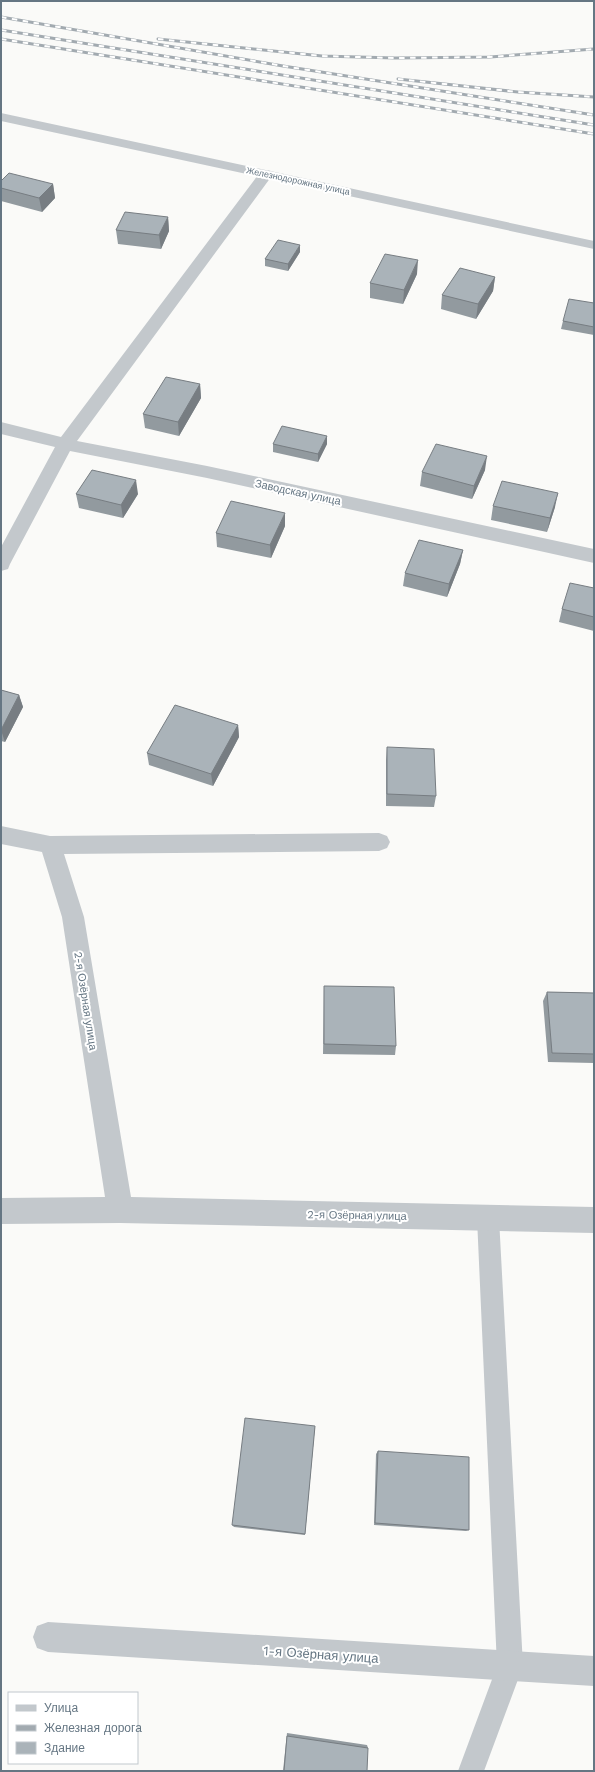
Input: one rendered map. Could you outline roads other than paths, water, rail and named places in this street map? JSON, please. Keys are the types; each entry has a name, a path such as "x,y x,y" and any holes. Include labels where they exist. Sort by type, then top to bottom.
{"street":[{"name":"Железнодорожная улица","path":"1,117 594,245"},
{"path":"1,564 65,444 266,174"},
{"name":"Заводская улица","path":"1,428 65,444 306,493 594,556"},
{"path":"1,835 50,845 379,842"},
{"name":"2-я Озёрная улица","path":"50,845 73,917 120,1210"},
{"name":"2-я Озёрная улица","path":"1,1211 120,1210 594,1220"},
{"name":"1-я Озёрная улица","path":"48,1637 594,1671"}],"lane":[{"path":"471,1771 510,1666 488,1218"}],"railway":[{"path":"1,17 283,66 594,115"},
{"path":"1,30 594,125"},
{"path":"1,39 594,134"},
{"path":"158,39 322,56 395,58 490,57 594,49"},
{"path":"398,79 518,92 594,97"}]}
